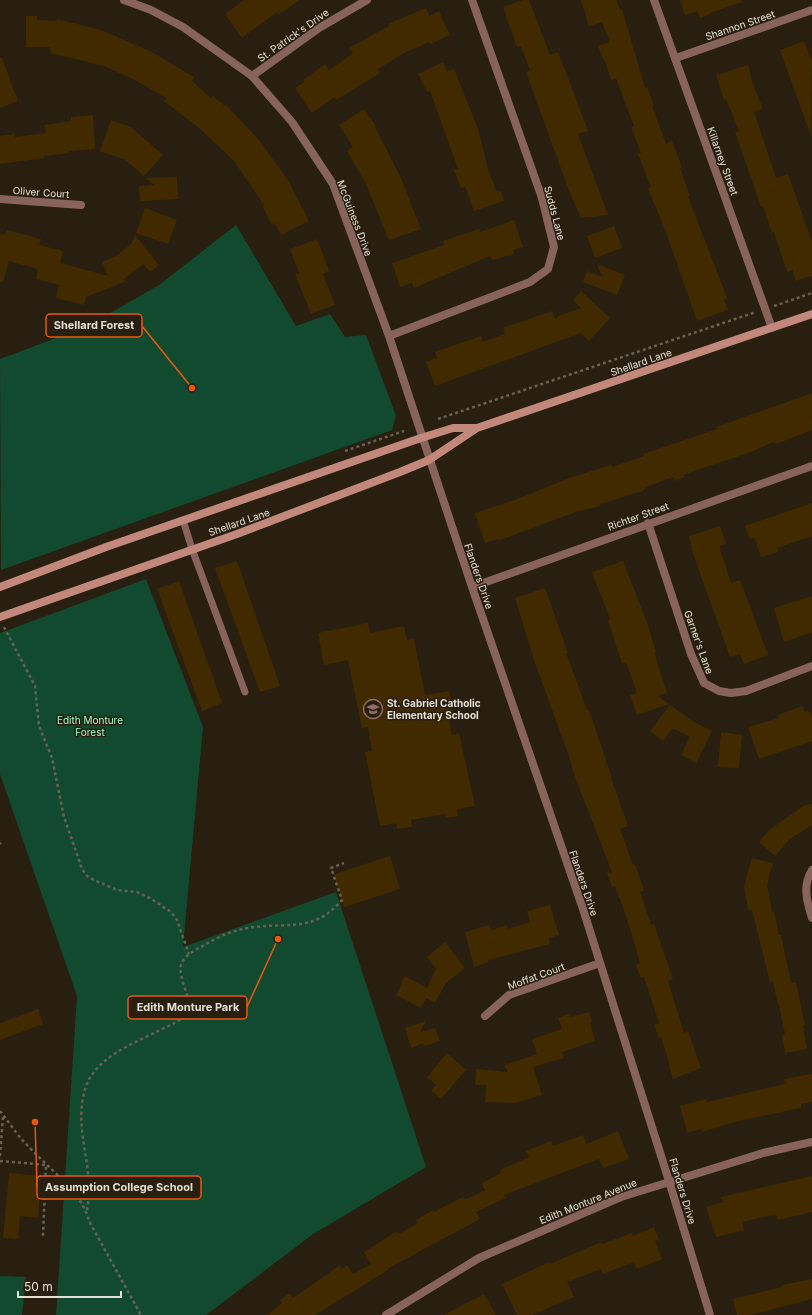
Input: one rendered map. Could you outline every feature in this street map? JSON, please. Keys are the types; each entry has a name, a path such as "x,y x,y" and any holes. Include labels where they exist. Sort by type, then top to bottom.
{"main road":[{"name":"Shellard Lane","path":"0,617 237,534 429,460 477,428 812,314"},
{"name":"Shellard Lane","path":"0,587 106,547 421,438 453,428 477,428"}],"street":[{"name":"McGuiness Drive","path":"124,0 151,10 183,27 252,76 292,122 333,184 389,336 429,460"},
{"name":"St. Patrick's Drive","path":"252,76 319,28 367,0"},
{"name":"Sudds Lane","path":"389,336 530,282 548,269 554,247 542,198 472,0"},
{"name":"Killarney Street","path":"654,0 772,328"},
{"name":"Shannon Street","path":"676,58 812,10"},
{"name":"Oliver Court","path":"0,199 81,204"},
{"name":"Flanders Drive","path":"429,460 583,908 670,1181 710,1315"},
{"name":"Richter Street","path":"472,587 648,523 812,466"},
{"name":"Garner's Lane","path":"648,523 691,654 704,683 719,691 731,693 746,691 812,666"},
{"path":"812,870 806,884 806,898 812,918"},
{"name":"Moffat Court","path":"485,1016 509,995 600,964"},
{"name":"Edith Monture Avenue","path":"386,1315 479,1258 621,1196 763,1153 812,1142"}],"lane":[{"path":"183,520 192,549 246,692"}],"path":[{"path":"438,419 812,293"},
{"path":"3,627 35,686 39,726 52,758 64,818 82,869 87,876 94,880 117,890 137,892 150,898 171,912 177,920 189,954"},
{"path":"141,1315 89,1221 87,1210 89,1187 80,1122 84,1092 90,1077 96,1067 104,1060 126,1047 182,1019 188,1012 190,1007 189,998 180,972 181,965 189,954 213,940 238,930 254,927 294,925 319,919 342,900 331,868 344,863"},
{"path":"0,1111 26,1144 61,1179 87,1210"},
{"path":"0,1156 3,1115"},
{"path":"0,1160 46,1165"},
{"path":"43,1236 46,1165"}],"green space":[{"path":"236,225 296,326 330,314 345,337 366,335 396,416 392,430 1,570 0,359 88,326 159,285"},
{"name":"Edith Monture Forest","path":"146,579 203,727 183,947 336,892 426,1167 313,1234 206,1315 56,1315 77,996 0,774 0,633"},
{"path":"0,1276 26,1277 22,1315 0,1315"}],"building":[{"path":"244,0 300,0 278,15 277,12 242,38 225,14"},
{"path":"523,0 529,0 550,55 558,52 588,131 578,134 608,215 581,218 569,191 526,72 530,70 521,46 517,47 503,7"},
{"path":"581,0 616,0 620,9 622,9 645,88 647,87 654,106 652,106 666,144 672,141 682,167 680,168 690,196 688,196 727,298 724,300 728,310 697,321 667,235 648,188 651,187 638,154 641,153 631,127 634,126 616,78 611,80 598,46 610,42 602,22 589,26"},
{"path":"680,0 742,0 742,2 700,18 697,11 685,15"},
{"path":"426,8 429,16 439,11 450,35 404,53 378,69 380,73 336,100 335,97 312,113 295,88 304,82 303,80 325,64 329,70 353,53 349,48 389,26 388,24"},
{"path":"26,16 37,16 37,20 57,21 57,19 101,30 150,51 194,77 192,81 211,98 213,96 225,106 226,105 259,140 288,180 309,221 281,235 275,223 272,225 262,206 264,205 234,161 199,128 164,101 166,98 137,81 104,66 50,53 51,47 26,47"},
{"path":"804,41 812,61 811,136 780,50"},
{"path":"0,58 2,58 18,101 0,108"},
{"path":"443,62 447,71 454,69 478,129 488,169 497,192 501,191 504,201 474,211 465,187 461,188 454,170 458,169 430,91 427,92 418,74"},
{"path":"748,65 752,81 763,109 754,112 776,178 788,174 812,242 812,276 795,281 793,270 787,272 774,232 772,233 763,206 761,207 735,132 739,131 726,99 724,100 716,75"},
{"path":"364,109 376,126 375,127 400,176 421,229 389,240 366,184 347,151 353,147 339,125"},
{"path":"93,115 95,149 69,151 69,153 44,156 44,158 0,164 0,136 15,134 15,137 46,133 44,125 71,121 71,117"},
{"path":"111,120 131,127 163,155 144,176 124,159 100,151"},
{"path":"177,177 178,199 140,201 139,186 154,185 146,178"},
{"path":"145,208 177,220 168,244 136,233"},
{"path":"514,220 523,247 513,250 514,254 492,260 490,256 414,288 412,283 400,287 392,263 444,245 443,241 479,229 480,232"},
{"path":"614,226 622,248 595,258 587,236"},
{"path":"7,230 41,239 39,245 63,251 60,263 108,276 102,262 116,256 131,244 135,235 159,265 150,272 143,264 123,280 127,281 86,297 84,305 56,298 59,285 36,279 38,269 9,261 3,282 0,282 0,234 5,235"},
{"path":"317,239 329,271 323,274 335,305 311,314 295,274 299,273 290,249"},
{"path":"597,264 625,275 617,295 583,282 587,271 602,277"},
{"path":"581,291 610,318 589,341 581,333 435,386 426,362 437,358 435,352 481,336 483,342 505,334 503,328 552,311 555,319 558,316 581,308 573,300"},
{"path":"812,393 812,430 784,441 775,444 774,442 748,453 694,471 684,475 685,477 674,481 673,477 646,487 643,491 600,504 601,506 576,512 498,541 497,539 485,543 475,513 515,500 569,478 611,465 612,467 644,456 643,454 717,429 716,427"},
{"path":"812,503 812,536 777,548 778,552 761,557 755,538 750,539 745,526"},
{"path":"720,526 726,544 719,546 731,583 740,580 768,655 744,664 740,654 730,657 691,548 689,536"},
{"path":"237,561 280,686 260,692 215,568"},
{"path":"623,561 647,622 656,652 658,666 667,693 658,696 669,704 637,715 630,695 637,693 626,662 622,664 608,620 610,619 592,572"},
{"path":"179,581 222,703 202,711 157,589"},
{"path":"545,588 568,653 566,653 587,710 589,710 628,826 620,829 644,890 640,892 651,925 654,924 673,979 668,981 684,1033 688,1031 701,1068 673,1079 661,1037 659,1038 654,1025 659,1023 644,977 641,978 636,965 640,963 631,932 620,898 615,886 612,887 607,873 612,872 575,777 569,756 535,663 515,598"},
{"path":"812,596 812,632 784,642 774,608"},
{"path":"368,623 370,633 404,626 407,640 414,639 425,695 449,691 453,712 448,713 452,735 459,733 475,806 457,809 458,816 446,818 445,814 411,820 412,827 397,829 396,823 380,826 365,752 372,751 368,727 362,728 348,660 324,665 318,633"},
{"path":"670,705 694,722 712,731 696,763 681,755 690,737 673,728 663,741 650,731"},
{"path":"802,706 805,712 809,711 812,717 812,741 759,759 748,727 779,718 778,715"},
{"path":"721,732 742,735 739,768 718,767"},
{"path":"812,804 812,825 791,838 775,856 759,842 769,830 803,806"},
{"path":"390,856 400,889 344,907 334,874"},
{"path":"752,858 773,863 767,885 772,912 774,911 779,935 781,935 791,983 796,982 805,1025 803,1026 807,1049 785,1053 782,1035 785,1034 773,981 770,982 752,910 748,910 744,886"},
{"path":"550,905 559,935 549,938 550,944 488,960 489,962 474,967 465,932 489,925 491,930 507,925 508,929 530,922 527,911"},
{"path":"445,942 465,968 446,983 435,1003 426,998 421,1008 396,995 405,976 427,988 436,969 427,957"},
{"path":"38,1009 43,1024 0,1040 0,1023"},
{"path":"589,1012 592,1022 590,1023 595,1041 562,1052 564,1058 533,1067 542,1095 515,1103 485,1102 486,1085 475,1085 476,1069 507,1072 505,1065 537,1054 532,1039 562,1029 558,1018 569,1014 570,1017"},
{"path":"426,1021 420,1032 435,1028 440,1041 424,1046 423,1043 411,1048 405,1028"},
{"path":"447,1053 466,1070 441,1099 431,1090 436,1085 427,1077"},
{"path":"812,1074 812,1102 801,1104 801,1108 738,1121 702,1132 702,1129 687,1133 680,1106 706,1099 707,1102 785,1084 784,1079"},
{"path":"618,1131 629,1159 603,1168 599,1159 504,1195 506,1198 476,1212 480,1219 387,1269 388,1270 315,1315 267,1315 282,1303 280,1300 290,1293 293,1298 340,1265 342,1269 347,1265 353,1274 371,1264 364,1252 397,1231 399,1234 418,1223 416,1220 433,1210 434,1212 463,1197 465,1200 485,1190 482,1183 501,1173 500,1170 529,1157 526,1151 551,1141 553,1146 583,1135 586,1144"},
{"path":"9,1173 41,1176 38,1218 20,1216 18,1239 3,1238"},
{"path":"812,1176 812,1212 777,1220 776,1214 742,1222 744,1230 716,1237 706,1207 723,1202 721,1197"},
{"path":"654,1227 659,1240 655,1241 662,1259 637,1269 634,1262 603,1274 601,1269 567,1282 574,1297 532,1315 517,1315 502,1284 549,1262 550,1264 601,1242 602,1244 632,1233 633,1236"},
{"path":"812,1279 812,1299 751,1315 737,1315 733,1299 782,1287 782,1285"},
{"path":"484,1294 496,1315 444,1315"}],"place":[{"name":"Shellard Forest","path":"192,388"},
{"name":"St. Gabriel Catholic Elementary School","path":"373,709"},
{"name":"Edith Monture Park","path":"278,939"},
{"name":"Assumption College School","path":"35,1122"}]}
